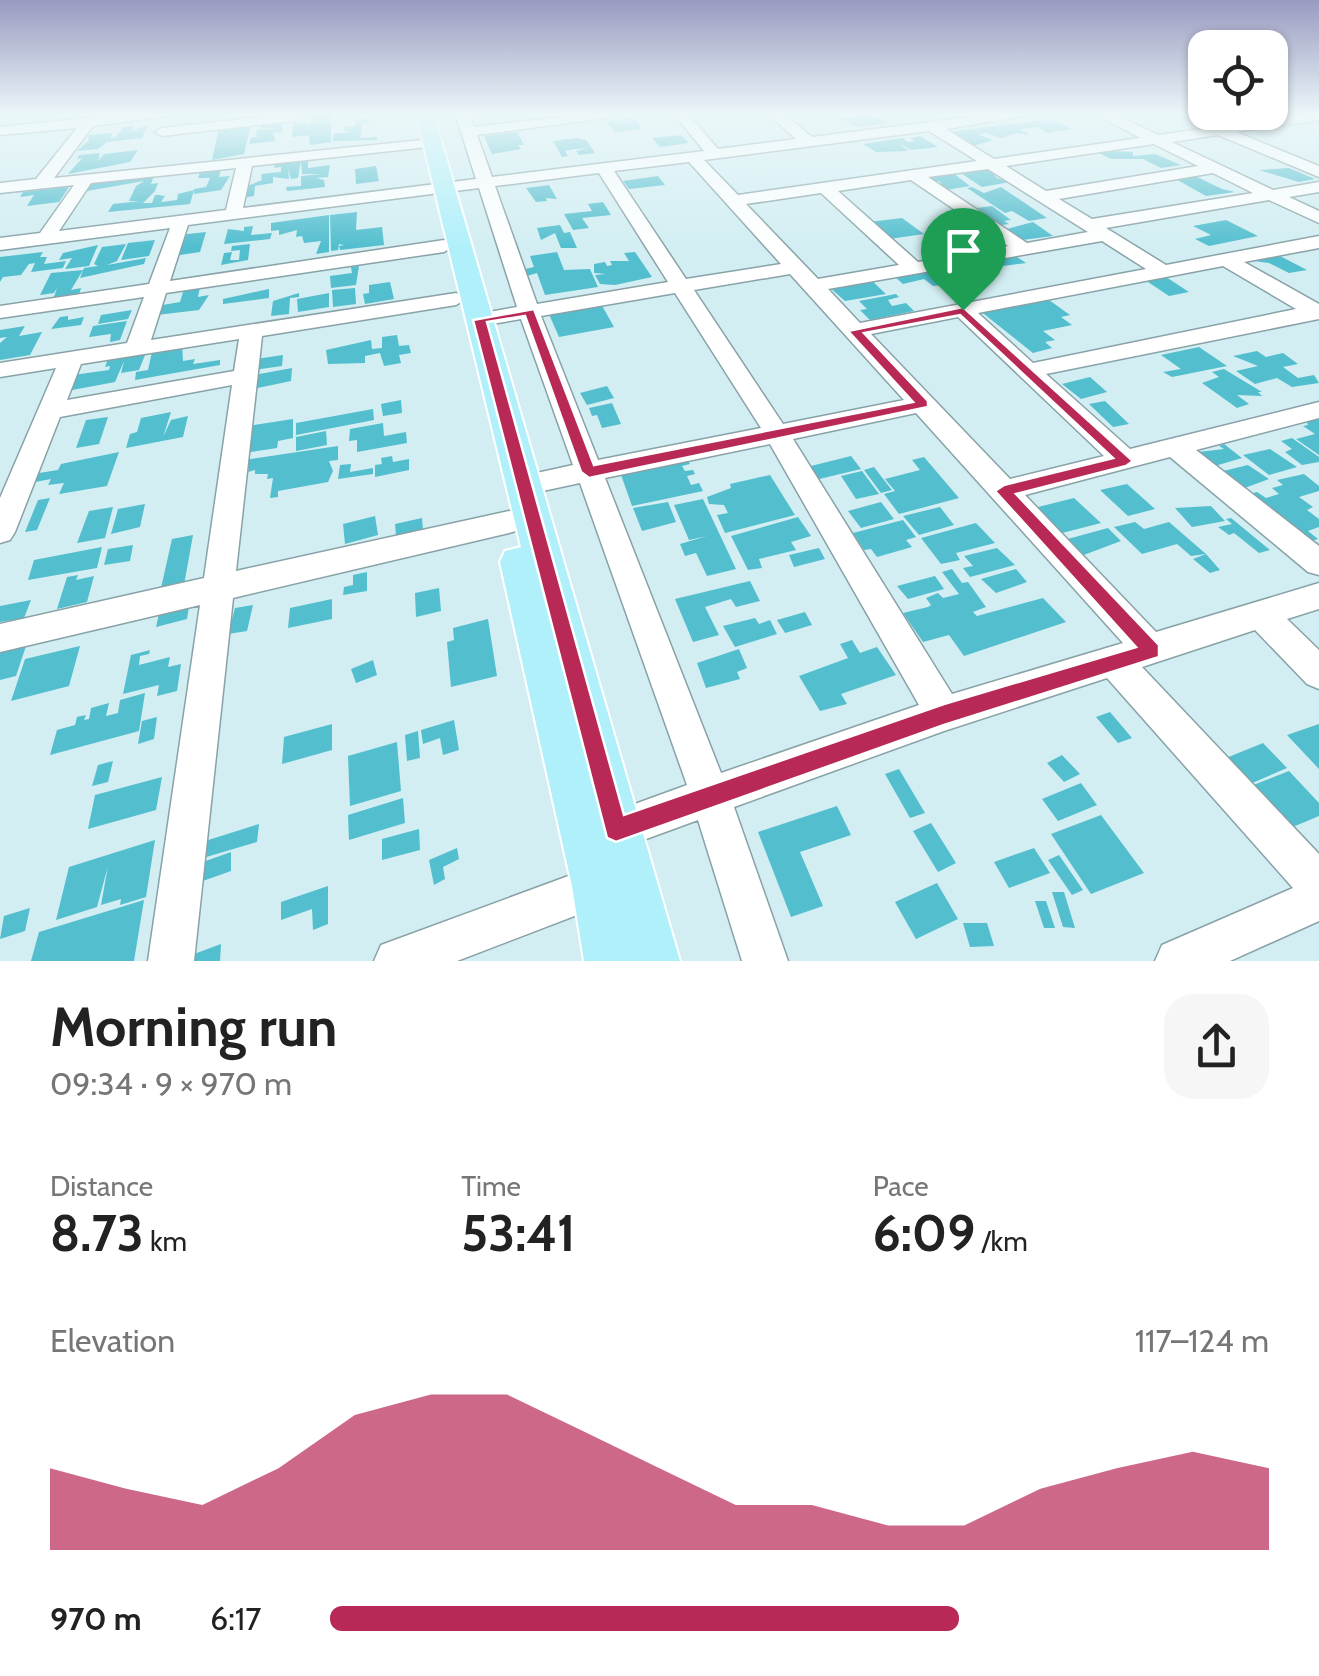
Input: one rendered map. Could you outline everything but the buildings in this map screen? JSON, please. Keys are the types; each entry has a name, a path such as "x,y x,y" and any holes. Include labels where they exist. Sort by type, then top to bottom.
{"main road":[{"path":"434,158 444,246 524,485 616,830 613,961"},
{"path":"438,189 468,310 510,522 614,880 651,961"}],"street":[{"path":"41,184 61,158"},
{"path":"0,188 86,179 136,158"},
{"path":"216,158 268,158"},
{"path":"460,158 485,183 529,312 711,798 765,961"},
{"path":"0,244 689,158"},
{"path":"705,158 733,201 1004,491 1319,884"},
{"path":"981,158 1162,271"},
{"path":"733,201 1039,158"},
{"path":"1193,158 1319,218"},
{"path":"1285,158 1319,172"},
{"path":"233,215 246,160"},
{"path":"604,168 776,434 944,714"},
{"path":"1044,196 1214,168"},
{"path":"914,175 1024,248"},
{"path":"45,239 86,179"},
{"path":"1138,181 1192,208"},
{"path":"813,286 1024,248 1192,208 1319,187"},
{"path":"825,188 914,268"},
{"path":"136,350 181,222"},
{"path":"0,312 444,246"},
{"path":"854,331 1162,271 1314,246"},
{"path":"1226,260 1318,312"},
{"path":"0,370 251,332 468,310 529,312 795,267"},
{"path":"963,310 1126,461"},
{"path":"1026,371 1318,312"},
{"path":"171,961 251,332"},
{"path":"0,532 71,360"},
{"path":"50,410 245,376"},
{"path":"524,485 923,404"},
{"path":"1004,491 1319,410"},
{"path":"1177,449 1319,563"},
{"path":"0,638 510,522"},
{"path":"616,830 944,714 1319,596"},
{"path":"1261,615 1319,673"},
{"path":"397,961 614,880"},
{"path":"1178,961 1319,899"}],"route":[{"path":"963,310 1126,461 1004,491 1152,651 944,714 616,830 480,320 529,312 589,472 923,404 854,331 963,310"}]}
